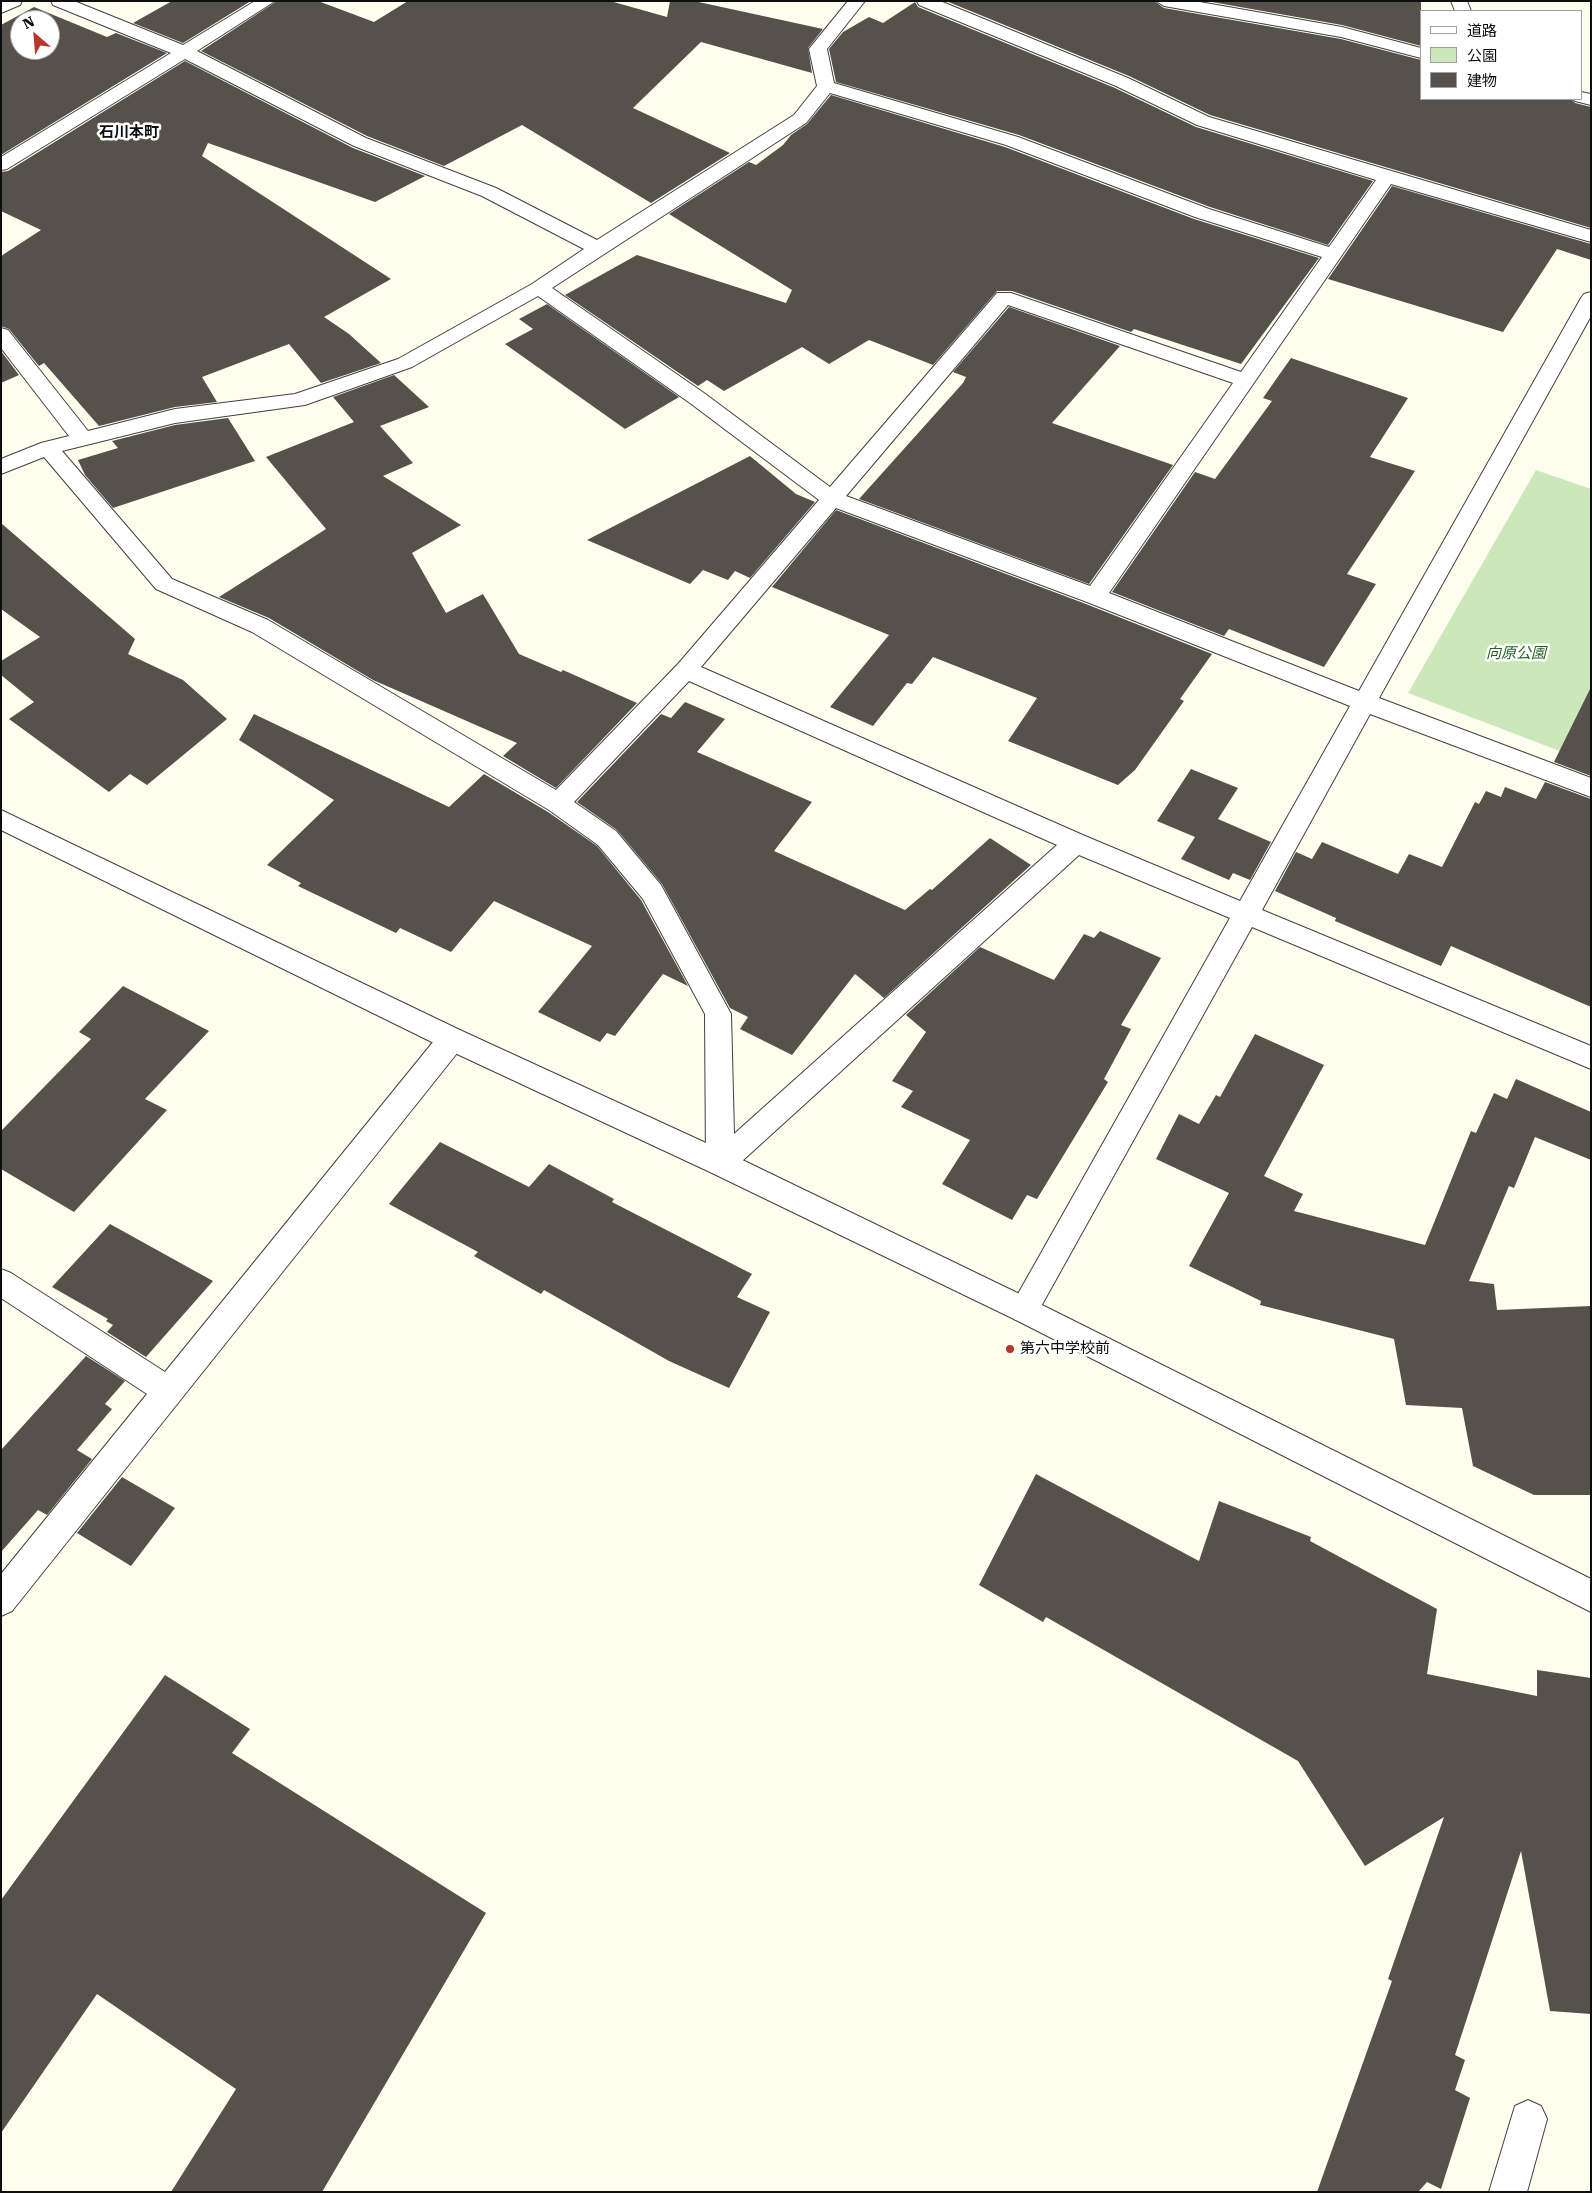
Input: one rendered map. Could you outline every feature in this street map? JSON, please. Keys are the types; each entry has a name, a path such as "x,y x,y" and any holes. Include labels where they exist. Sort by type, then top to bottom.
{"street":[{"path":"1,8 14,1"},
{"path":"59,1 185,52 360,142 489,192 598,248"},
{"path":"1,165 267,1"},
{"path":"826,86 818,49 857,1"},
{"path":"925,1 1122,82 1203,122 1591,236"},
{"path":"1164,1 1342,32 1420,54"},
{"path":"1,467 48,448 175,416 298,400 405,363 539,288 598,248 800,119 826,86"},
{"path":"826,86 1012,141 1202,213 1333,254"},
{"path":"1095,596 1387,177"},
{"path":"539,288 697,398 832,499 1095,596 1364,702 1591,788"},
{"path":"558,802 686,670 1004,297 1245,380"},
{"path":"1024,1310 1364,702 1587,310"},
{"path":"1,334 83,439"},
{"path":"48,448 164,584 260,626 558,802 607,838 652,892 718,1014 720,1163"},
{"path":"686,670 1076,843 1591,1058"},
{"path":"1,818 452,1039 720,1163 1024,1310 1591,1596"},
{"path":"720,1163 1076,843"},
{"path":"1,1600 452,1039"},
{"path":"1,1282 168,1391"},
{"path":"1508,2192 1528,2119"}],"green space":[{"name":"向原公園","path":"1536,470 1591,489 1591,763 1408,693"}],"building":[{"path":"172,1 251,1 183,43 133,23"},
{"path":"277,1 318,1 374,22 408,1 610,1 667,17 670,1 694,1 823,29 808,48 812,73 701,42 633,108 730,153 651,203 522,125 444,166 367,136 201,51"},
{"path":"946,1 1154,1 1164,8 1341,39 1420,60 1420,100 1572,100 1575,103 1591,107 1591,228 1210,115 1129,76"},
{"path":"1206,1 1421,1 1420,46 1342,25"},
{"path":"915,2 918,7 1115,88 1196,127 1373,181 1328,245 1210,207 1019,135 836,82 829,49 843,32 869,17 883,23"},
{"path":"34,7 41,10 28,10"},
{"path":"60,18 107,37 116,33 167,53 1,155 1,25 10,20 10,60 60,60"},
{"path":"185,61 353,148 425,176 375,202 208,143 202,156 391,279 324,317 349,334 381,363 321,383 289,344 202,377 217,402 175,407 99,426 44,363 39,366 9,329 1,326 1,256 41,230 1,211 1,172 8,171"},
{"path":"831,95 1005,147 1194,219 1319,258 1241,364 1134,329 1131,332 1012,291 997,291 933,365 869,340 829,364 802,347 724,391 707,380 698,386 565,295 637,255 786,303 792,290 669,214 749,162 756,165 807,124"},
{"path":"1392,186 1591,244 1591,260 1557,249 1503,332 1328,279"},
{"path":"547,304 679,397 625,429 505,344 533,329 519,319"},
{"path":"1009,307 1120,346 1052,423 1173,465 1089,584 859,499 963,383 966,377 953,372"},
{"path":"1,351 19,375 1,383"},
{"path":"1291,358 1408,398 1370,457 1415,471 1347,574 1376,584 1324,667 1229,629 1224,636 1112,592 1195,472 1215,479 1272,401 1263,398"},
{"path":"394,375 429,407 380,426 413,463 383,476 461,525 412,553 446,613 483,594 519,654 561,672 563,670 637,703 556,788 503,756 517,743 373,680 269,618 219,597 326,529 266,457 354,422 333,397"},
{"path":"228,418 255,461 113,508 85,475 78,460 118,448 112,441 175,425"},
{"path":"750,456 796,494 815,502 750,578 735,571 728,580 703,570 690,584 587,540"},
{"path":"836,510 1086,604 1212,654 1180,699 1184,701 1135,770 1118,785 1008,741 1037,698 933,657 912,684 907,683 873,726 830,707 889,635 772,587"},
{"path":"1,523 135,639 128,654 183,680 227,719 147,785 130,774 109,792 9,719 34,702 1,675 1,661 40,637 1,609"},
{"path":"1591,687 1591,776 1554,762"},
{"path":"685,702 725,719 697,752 812,802 774,851 905,910 930,889 932,890 990,838 1031,865 884,998 855,974 792,1055 740,1029 748,1017 730,1008 662,884 617,830 577,802 661,714 671,718"},
{"path":"254,714 449,807 484,774 548,812 597,846 641,900 688,986 663,974 615,1036 607,1033 600,1042 538,1012 592,946 494,901 451,952 400,928 396,933 298,886 301,883 267,865 334,800 239,740"},
{"path":"1191,769 1238,788 1218,819 1271,842 1250,880 1233,873 1229,880 1181,859 1195,837 1157,821"},
{"path":"1545,782 1591,799 1591,1007 1451,946 1441,966 1335,921 1336,918 1275,891 1296,852 1312,859 1322,842 1398,874 1409,854 1442,867 1475,802 1479,804 1486,791 1501,797 1505,787 1536,799"},
{"path":"1100,931 1161,958 1121,1025 1131,1029 1104,1079 1108,1082 1037,1199 1027,1195 1012,1220 942,1184 970,1140 901,1107 913,1091 892,1081 926,1032 906,1015 980,947 1054,980 1084,934 1094,938"},
{"path":"123,986 209,1031 145,1099 167,1110 74,1212 1,1169 1,1131 91,1039 79,1032"},
{"path":"1255,1034 1324,1065 1264,1176 1303,1194 1294,1211 1425,1245 1471,1131 1476,1133 1494,1093 1507,1099 1516,1079 1591,1112 1591,1160 1535,1137 1514,1188 1509,1186 1469,1281 1494,1284 1497,1310 1591,1306 1591,1495 1534,1495 1473,1466 1462,1408 1406,1405 1394,1339 1260,1305 1261,1301 1189,1266 1229,1193 1156,1159 1179,1114 1199,1124 1216,1095 1220,1097"},
{"path":"440,1142 529,1187 549,1164 614,1199 612,1202 752,1274 737,1297 770,1312 729,1388 669,1361 544,1290 541,1294 474,1256 478,1252 389,1204"},
{"path":"110,1224 213,1281 146,1357 107,1332 113,1325 106,1321 108,1319 52,1287"},
{"path":"86,1356 125,1381 105,1404 112,1409 77,1450 92,1459 47,1515 38,1510 1,1552 1,1450"},
{"path":"1036,1474 1199,1561 1219,1501 1311,1537 1310,1541 1437,1609 1427,1674 1537,1696 1537,1670 1591,1678 1591,2014 1550,2011 1521,1851 1455,2055 1465,2060 1455,2090 1470,2098 1441,2189 1427,2182 1418,2192 1317,2192 1392,1981 1388,1979 1444,1817 1365,1866 1298,1761 1046,1617 1043,1622 979,1585"},
{"path":"122,1477 175,1508 131,1566 77,1533"},
{"path":"165,1675 250,1729 232,1753 486,1913 322,2192 171,2192 236,2089 97,1994 1,2133 1,1900"}],"place":[{"name":"第六中学校前","path":"1010,1349"}],"district":[{"name":"石川本町","path":"129,133"}]}
